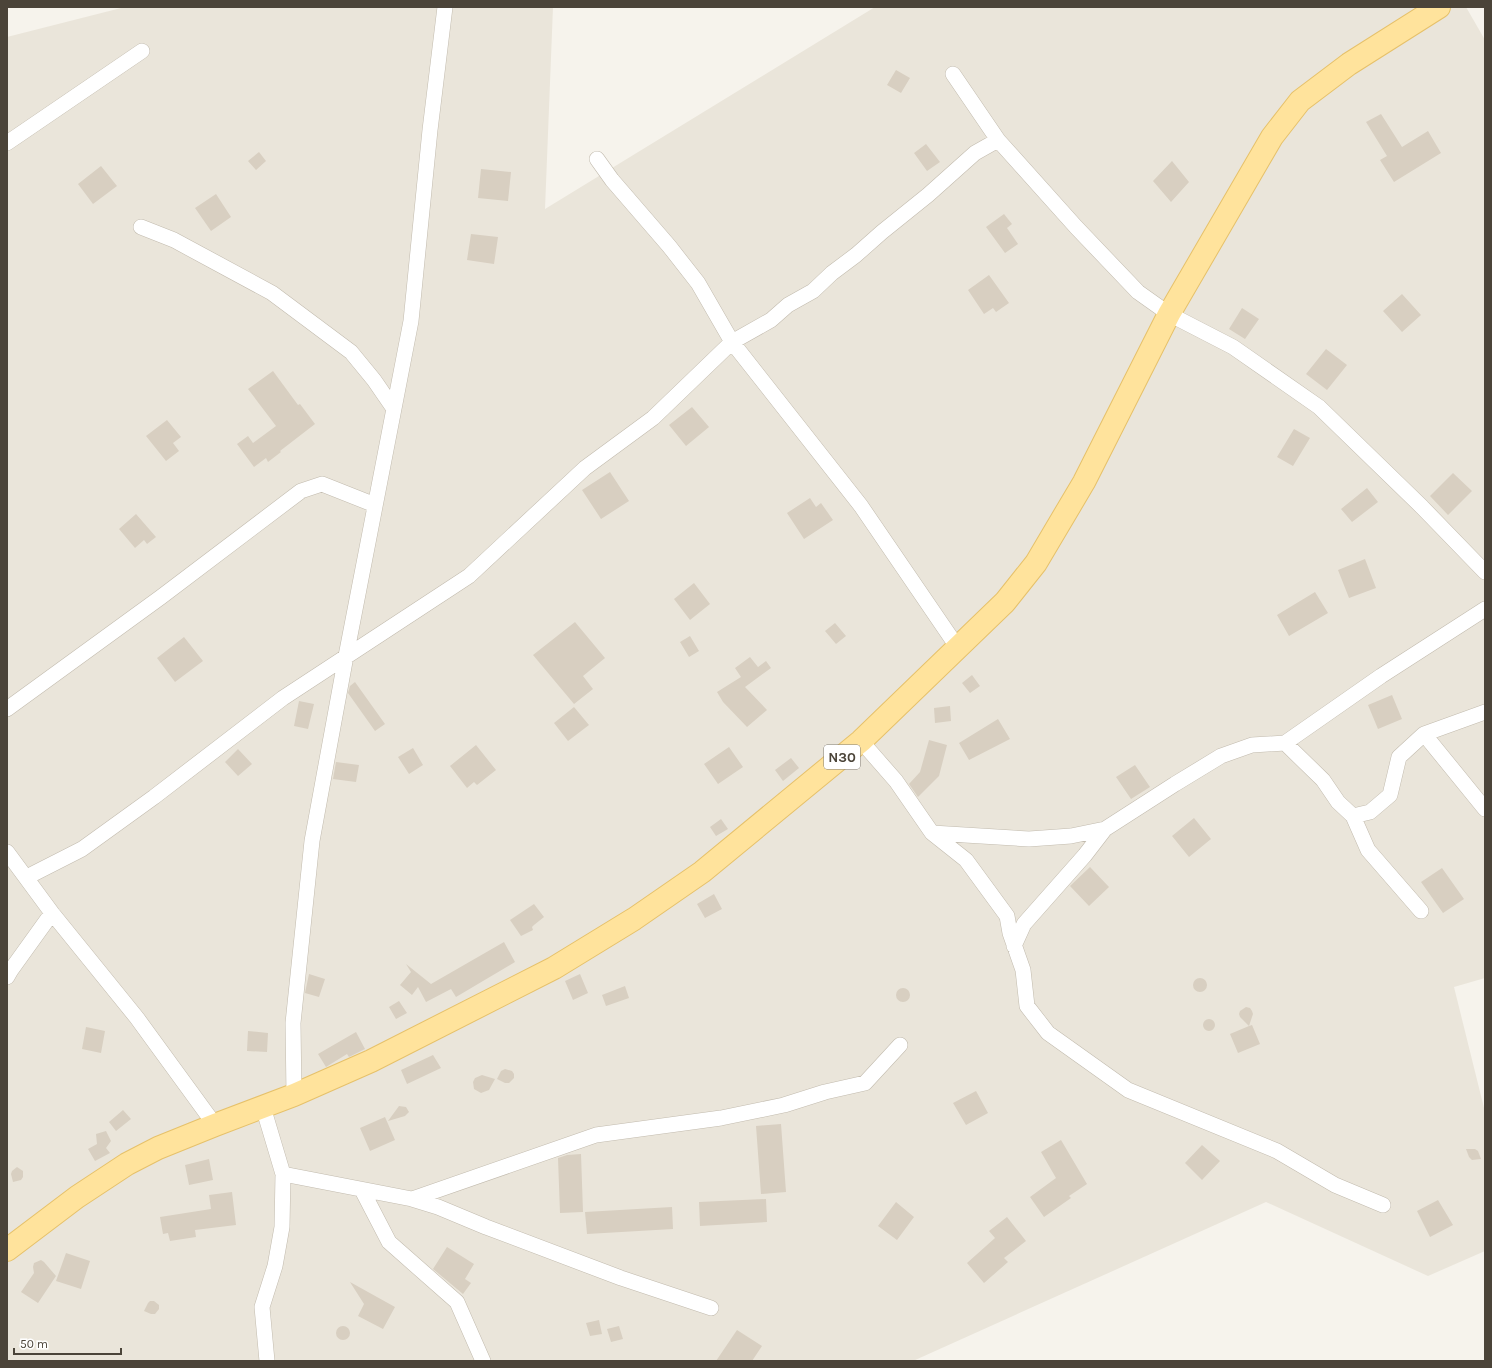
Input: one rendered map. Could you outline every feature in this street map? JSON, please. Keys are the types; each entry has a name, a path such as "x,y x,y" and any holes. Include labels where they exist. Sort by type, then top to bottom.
{"main road":[{"name":"N30","path":"7,1250 77,1197 127,1164 158,1148 215,1124 294,1095 371,1061 554,968 634,919 702,872 861,741 1005,602 1036,563 1084,482 1169,314 1272,137 1300,101 1349,64 1439,7"}],"street":[{"path":"294,1095 292,1023 312,842 346,656 411,321 430,130 445,7"},
{"path":"7,143 142,51"},
{"path":"953,74 998,140 1076,227 1138,292 1169,314 1233,347 1319,407 1422,507 1485,572"},
{"path":"27,877 82,849 154,797 282,698 469,576 585,468 653,418 732,342 771,320 788,305 813,291 832,272 856,255 976,153 998,140"},
{"path":"597,159 612,180 698,283 732,342 861,506 958,648"},
{"path":"141,227 174,240 272,293 351,352 374,380 394,409"},
{"path":"7,709 161,597 301,491 322,484 376,505"},
{"path":"1014,946 1024,924 1085,855 1105,829 1221,756 1252,745 1285,744 1381,676 1485,609"},
{"path":"1353,816 1370,812 1390,795 1399,757 1424,734 1485,712"},
{"path":"1424,734 1485,809"},
{"path":"861,741 896,782 932,833 966,860 1007,916 1010,933 1023,970 1027,1006 1048,1033 1128,1090 1277,1151 1335,1185 1383,1205"},
{"path":"1285,744 1323,780 1338,802 1353,816 1368,850 1421,911"},
{"path":"932,833 1029,839 1070,836 1105,829"},
{"path":"7,852 27,877 52,913 137,1018 215,1124"},
{"path":"8,971 52,913"},
{"path":"412,1199 596,1135 721,1118 784,1105 825,1092 865,1083 900,1045"},
{"path":"263,1107 283,1174 282,1227 275,1266 262,1307 267,1361"},
{"path":"283,1174 412,1199 438,1207 486,1228 621,1278 711,1308"},
{"path":"362,1190 389,1242 458,1302 483,1361"}],"shaded area":[{"path":"125,7 553,7 545,209 875,7 1466,7 1485,40 1485,978 1454,987 1485,1112 1485,1251 1428,1276 1266,1202 913,1361 7,1361 7,37"}],"building":[{"path":"896,70 910,78 901,93 887,85"},
{"path":"1381,114 1402,147 1428,131 1441,153 1394,182 1380,160 1387,156 1366,122"},
{"path":"926,144 940,162 927,171 914,153"},
{"path":"259,152 266,161 256,170 248,161"},
{"path":"1172,161 1189,182 1171,202 1153,181"},
{"path":"101,166 117,186 93,204 78,184"},
{"path":"481,169 511,172 508,201 478,198"},
{"path":"216,194 231,217 211,231 195,208"},
{"path":"1004,214 1012,224 1007,228 1018,244 1005,253 986,227"},
{"path":"471,234 498,237 494,264 467,260"},
{"path":"989,275 1009,303 996,312 993,308 984,314 968,290"},
{"path":"1402,294 1421,315 1402,332 1383,311"},
{"path":"1242,308 1259,319 1245,339 1229,329"},
{"path":"1326,349 1347,365 1327,390 1306,374"},
{"path":"273,371 298,405 300,404 315,424 268,462 266,458 254,467 237,444 248,436 253,443 276,426 248,389"},
{"path":"692,407 709,427 686,446 669,425"},
{"path":"167,420 181,437 173,443 179,451 166,461 146,436"},
{"path":"1294,429 1310,438 1293,466 1277,457"},
{"path":"610,472 629,501 601,519 582,490"},
{"path":"1453,473 1472,491 1448,515 1430,496"},
{"path":"1367,488 1378,502 1352,522 1341,509"},
{"path":"810,498 816,507 821,503 833,520 804,539 787,513"},
{"path":"136,514 156,537 147,544 144,540 135,548 119,529"},
{"path":"1365,559 1376,588 1349,598 1338,570"},
{"path":"694,583 710,604 690,620 674,599"},
{"path":"1315,592 1328,613 1289,636 1277,615"},
{"path":"575,622 605,658 583,676 593,689 574,704 533,655"},
{"path":"835,623 846,636 836,644 825,631"},
{"path":"690,636 699,651 689,657 680,642"},
{"path":"184,637 203,661 175,682 157,658"},
{"path":"750,657 758,667 766,661 771,668 745,687 767,710 747,727 723,702 717,692 741,677 735,668"},
{"path":"972,675 980,686 970,693 962,683"},
{"path":"355,682 385,724 375,731 348,693 350,686"},
{"path":"1392,695 1402,719 1378,729 1368,705"},
{"path":"299,701 314,704 308,729 294,726"},
{"path":"950,706 951,721 935,723 934,708"},
{"path":"574,707 589,725 568,741 554,723"},
{"path":"998,719 1010,739 969,760 959,743"},
{"path":"929,740 947,745 939,776 918,797 909,784 920,772"},
{"path":"476,745 496,770 477,785 474,782 467,788 450,766"},
{"path":"729,747 743,767 718,784 704,764"},
{"path":"413,748 423,765 409,774 398,757"},
{"path":"238,749 252,764 238,776 225,762"},
{"path":"791,758 799,768 783,781 775,770"},
{"path":"336,762 359,765 356,782 333,779"},
{"path":"1135,765 1150,787 1131,799 1116,777"},
{"path":"1194,818 1211,839 1189,857 1172,836"},
{"path":"721,819 728,829 716,836 710,827"},
{"path":"1090,867 1109,887 1089,906 1070,886"},
{"path":"1442,868 1464,899 1443,913 1421,882"},
{"path":"714,894 722,909 705,918 697,904"},
{"path":"534,904 544,917 532,927 533,930 521,936 510,920"},
{"path":"504,942 515,962 456,997 451,989 426,1002 418,987 412,995 400,985 411,972 406,964 431,984"},
{"path":"309,974 325,979 319,997 305,993"},
{"path":"580,974 588,993 573,1000 565,981"},
{"path":"1197,978 1203,978 1207,982 1207,988 1203,992 1197,992 1193,988 1193,982"},
{"path":"625,986 629,998 606,1006 602,995"},
{"path":"903,988 908,990 910,995 908,1000 903,1002 898,1000 896,995 898,990"},
{"path":"399,1001 407,1013 396,1019 389,1007"},
{"path":"1246,1007 1250,1008 1253,1014 1249,1026 1239,1014 1240,1011"},
{"path":"1207,1019 1211,1019 1215,1025 1211,1031 1207,1031 1203,1027 1203,1023"},
{"path":"1252,1025 1260,1044 1238,1053 1230,1034"},
{"path":"86,1027 105,1031 101,1053 82,1049"},
{"path":"248,1031 268,1033 267,1052 247,1051"},
{"path":"356,1032 365,1049 349,1057 347,1054 326,1067 318,1054"},
{"path":"433,1055 441,1068 407,1084 401,1070"},
{"path":"505,1069 512,1071 514,1074 514,1078 509,1083 505,1083 497,1079 501,1071"},
{"path":"482,1075 495,1079 489,1090 481,1093 474,1089 473,1082 475,1078"},
{"path":"976,1091 988,1113 966,1125 953,1103"},
{"path":"399,1106 406,1107 409,1112 405,1116 388,1121"},
{"path":"123,1110 131,1119 116,1131 109,1122"},
{"path":"385,1117 395,1140 370,1151 360,1128"},
{"path":"781,1124 786,1192 761,1194 756,1126"},
{"path":"106,1131 111,1141 106,1148 110,1153 95,1161 88,1149 97,1144 96,1134"},
{"path":"1061,1140 1087,1184 1069,1196 1071,1198 1044,1217 1030,1197 1056,1178 1041,1152"},
{"path":"1202,1145 1220,1161 1202,1180 1185,1163"},
{"path":"1466,1149 1475,1149 1478,1151 1481,1159 1472,1160"},
{"path":"581,1154 583,1212 560,1213 558,1158 567,1155"},
{"path":"209,1159 213,1180 189,1185 185,1165"},
{"path":"17,1167 23,1171 23,1177 21,1180 13,1182 11,1174"},
{"path":"232,1192 236,1225 195,1230 196,1237 170,1241 168,1233 163,1234 160,1217 211,1209 209,1195"},
{"path":"766,1199 767,1222 700,1226 699,1202"},
{"path":"1438,1200 1453,1225 1430,1237 1417,1211"},
{"path":"896,1202 914,1217 897,1240 878,1226"},
{"path":"672,1207 673,1229 587,1234 585,1212"},
{"path":"1007,1217 1026,1241 1004,1258 1008,1262 984,1283 967,1263 995,1238 989,1231"},
{"path":"447,1247 474,1264 465,1279 471,1283 463,1294 433,1269"},
{"path":"66,1253 90,1261 81,1289 56,1281"},
{"path":"41,1260 56,1276 38,1303 21,1292 34,1273 34,1263"},
{"path":"350,1282 395,1307 383,1329 358,1316 364,1304"},
{"path":"150,1301 154,1301 159,1305 159,1309 155,1314 144,1311"},
{"path":"599,1320 602,1334 590,1336 586,1323"},
{"path":"343,1326 348,1328 350,1333 348,1338 343,1340 338,1338 336,1333 338,1328"},
{"path":"619,1326 623,1339 611,1342 607,1329"},
{"path":"737,1330 762,1346 752,1361 716,1361"}]}
